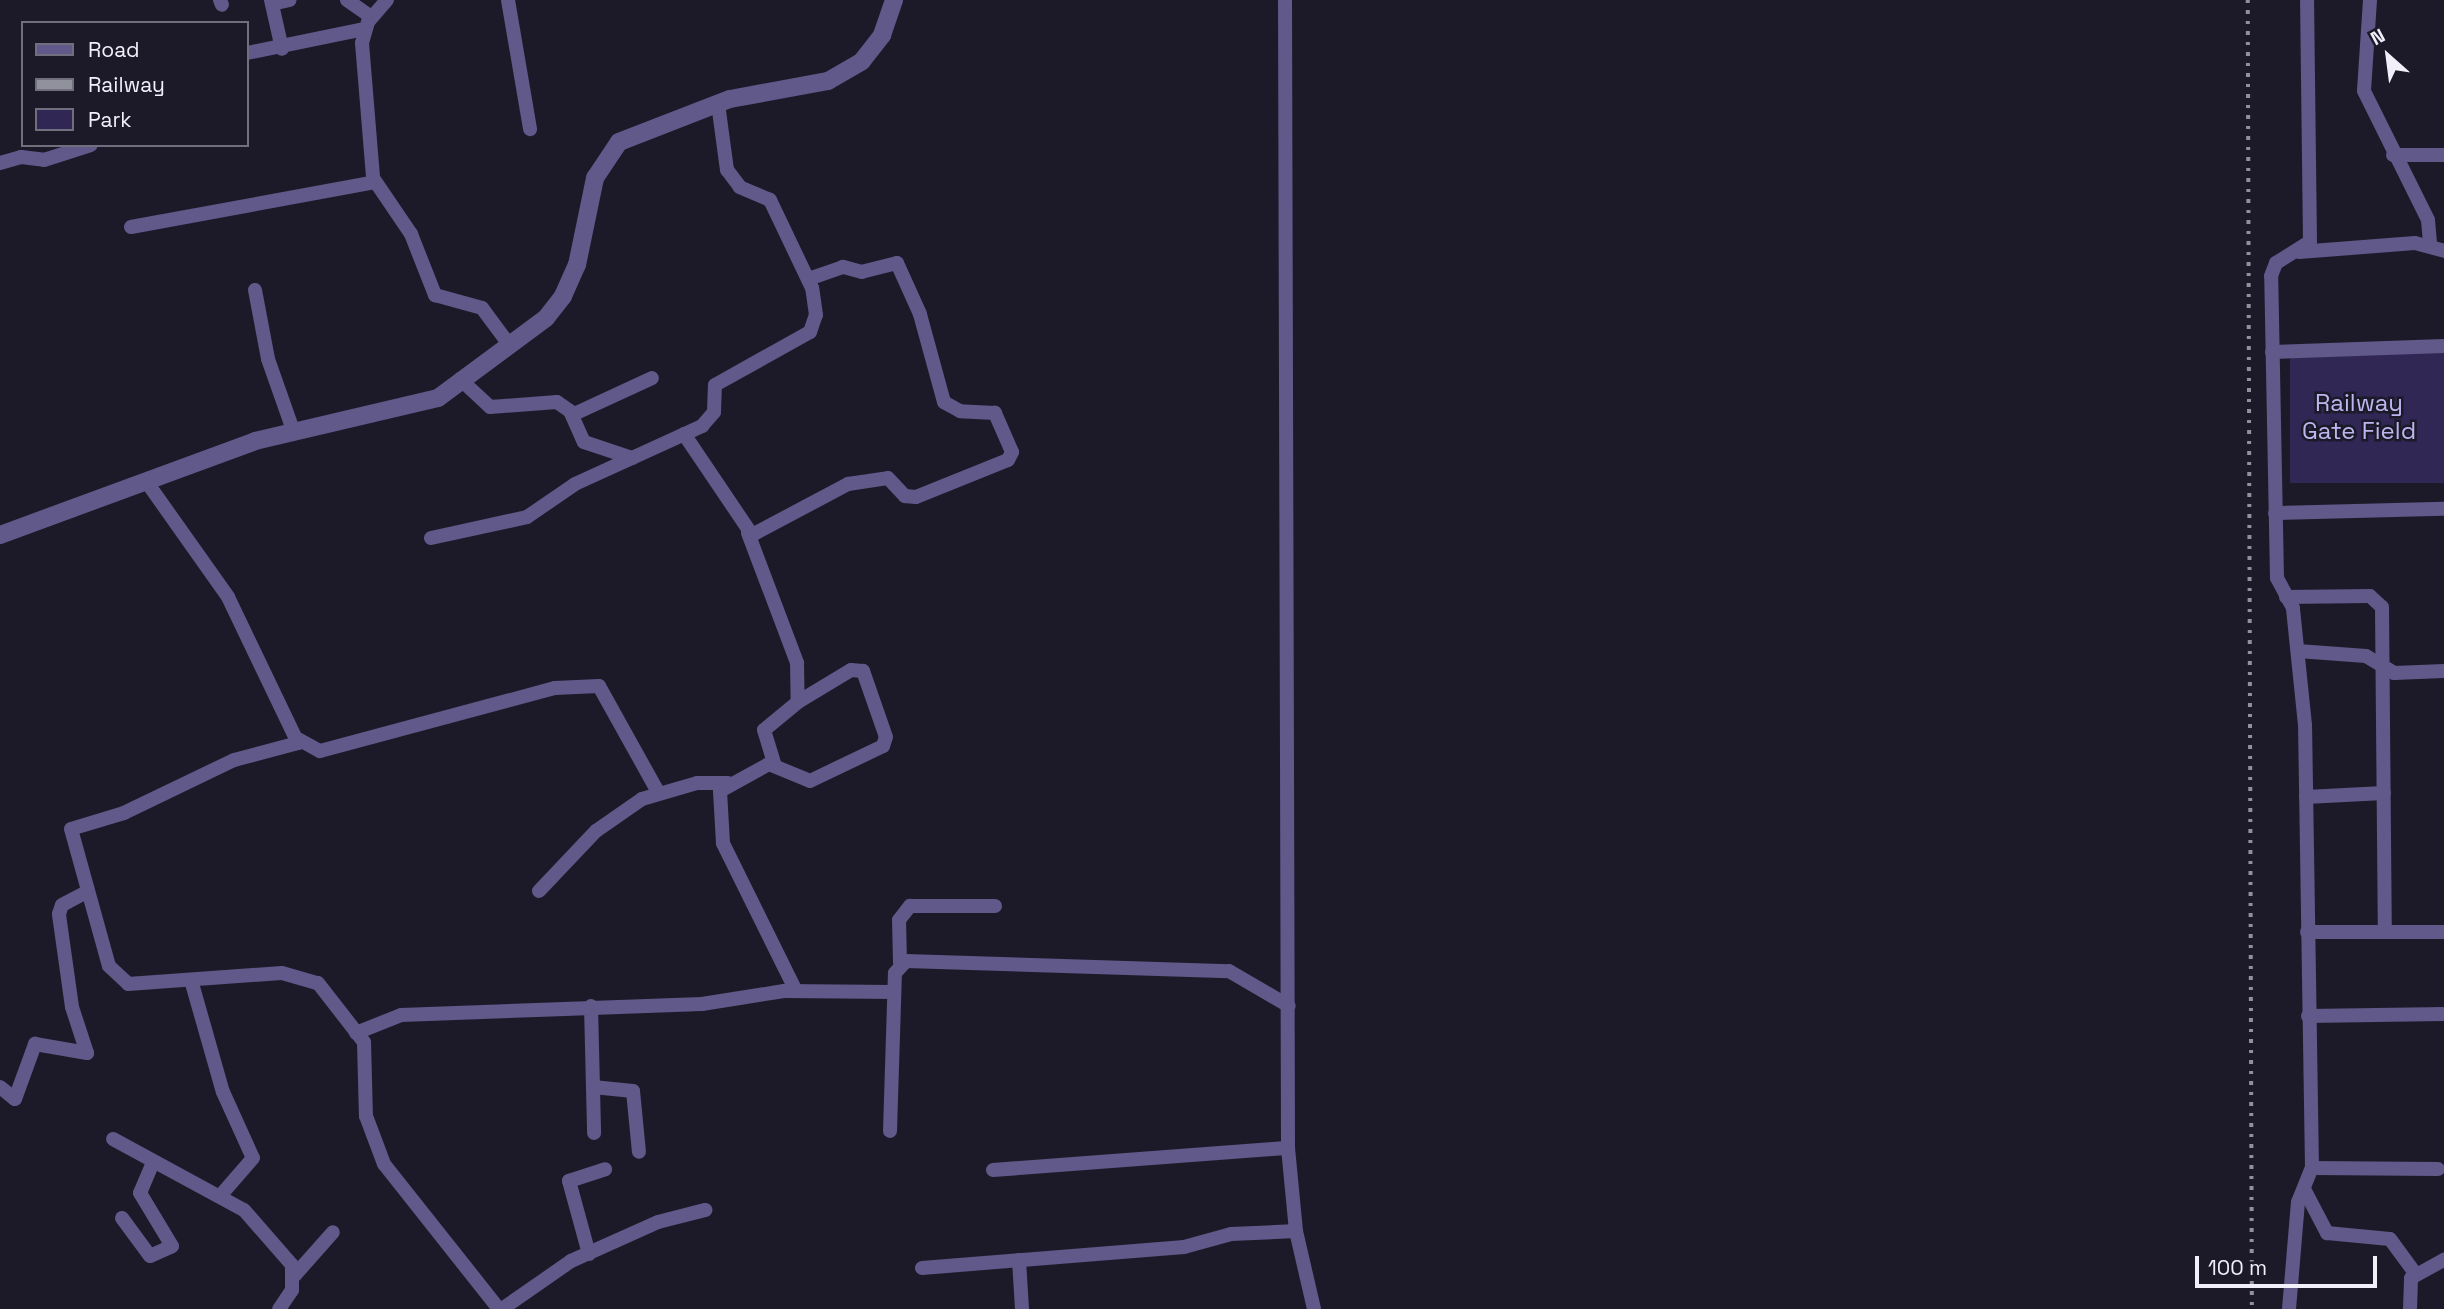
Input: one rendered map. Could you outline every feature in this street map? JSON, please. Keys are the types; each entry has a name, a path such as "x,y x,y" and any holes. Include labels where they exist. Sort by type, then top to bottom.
{"street":[{"path":"282,49 272,2 290,0"},
{"path":"347,0 368,23 375,181 411,234 435,295 482,308 508,342"},
{"path":"248,53 282,49 368,23 387,0"},
{"path":"508,0 530,129"},
{"path":"0,536 293,430 423,402 546,318 563,296 577,265 595,178 618,142 718,103 828,81 862,61 882,35 894,0"},
{"path":"1285,0 1288,1148 1296,1231 1314,1309"},
{"path":"2289,1309 2304,1189 2312,1168 2306,797 2293,608 2277,578 2272,269 2310,242 2307,0"},
{"path":"2299,251 2437,248 2428,219 2393,155 2364,91 2370,0"},
{"path":"431,538 515,522 632,458 684,434 711,417 715,385 810,332 816,305 808,279 770,200 740,187 727,170 718,103"},
{"path":"0,163 21,157 44,160 85,147"},
{"path":"2393,155 2444,155"},
{"path":"131,228 375,181"},
{"path":"748,533 848,484 888,478 905,496 916,497 976,477 1011,455 995,413 960,411 944,402 920,314 897,263 862,272 837,268 808,279"},
{"path":"255,290 268,359 293,430"},
{"path":"2272,352 2444,346"},
{"path":"572,415 652,378"},
{"path":"460,379 489,407 551,400 572,415 589,445 632,458"},
{"path":"684,434 748,533 794,651 798,702"},
{"path":"146,481 228,597 298,739 320,751 555,688 599,686 658,792"},
{"path":"2275,513 2444,509"},
{"path":"2286,597 2376,598 2382,607 2385,932"},
{"path":"2298,651 2366,656 2393,673 2444,671"},
{"path":"851,670 863,671 885,742 807,781 774,763 764,730 798,702 851,670"},
{"path":"298,739 294,747 234,760 124,813 71,829 86,892 110,967 121,980 191,980 282,973 318,982 366,1049 366,1116 375,1147 500,1309 549,1273 658,1222 705,1210"},
{"path":"539,891 596,831 658,792 728,783 774,763"},
{"path":"728,783 718,800 723,843 762,911 796,991"},
{"path":"2306,797 2384,793"},
{"path":"0,1087 15,1099 36,1044 87,1053 72,1007 59,914 62,905 86,892"},
{"path":"890,1131 894,992 900,963 899,920 910,906 995,906"},
{"path":"2307,932 2444,932"},
{"path":"900,963 1229,971 1289,1006"},
{"path":"191,980 223,1092 253,1158 222,1195"},
{"path":"356,1033 401,1015 702,1004 796,991 894,992"},
{"path":"590,1006 594,1133"},
{"path":"2308,1016 2444,1014"},
{"path":"593,1087 633,1091 639,1152"},
{"path":"113,1139 152,1164 222,1195 244,1210 295,1275"},
{"path":"993,1170 1288,1148"},
{"path":"122,1218 150,1256 172,1246 140,1193 152,1164"},
{"path":"2312,1168 2438,1168"},
{"path":"589,1254 569,1181 605,1169"},
{"path":"2304,1189 2327,1233 2390,1239 2415,1273 2410,1309"},
{"path":"922,1268 1019,1261 1296,1231"},
{"path":"279,1309 295,1275 333,1232"},
{"path":"2415,1273 2444,1260"},
{"path":"1019,1261 1023,1309"}],"green space":[{"name":"Railway Gate Field","path":"2290,350 2444,350 2444,483 2290,483"}],"railway":[{"path":"2248,0 2252,1309"}]}
